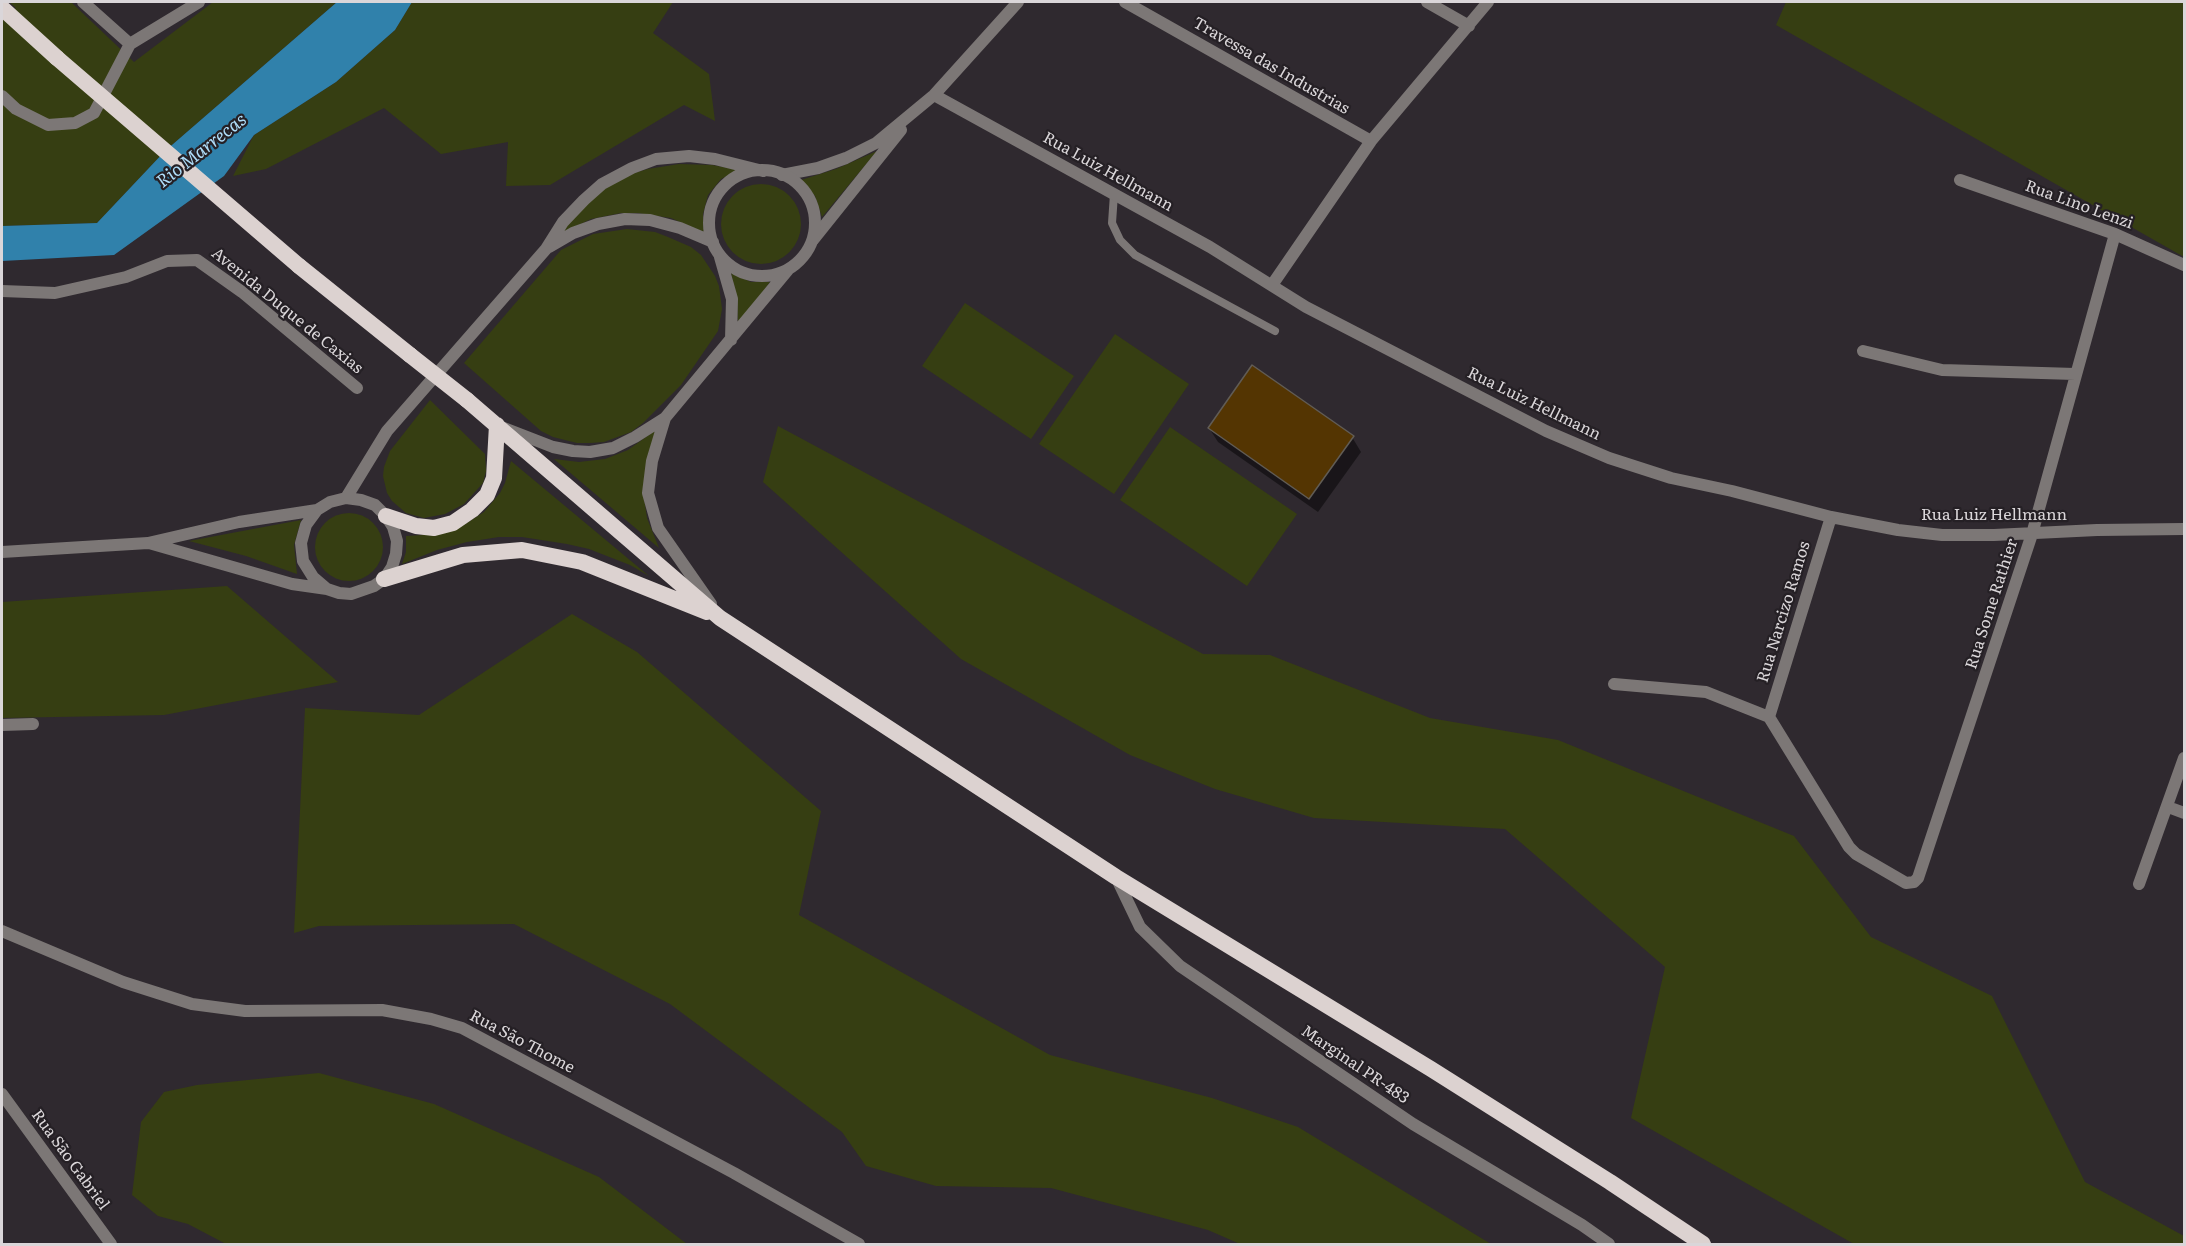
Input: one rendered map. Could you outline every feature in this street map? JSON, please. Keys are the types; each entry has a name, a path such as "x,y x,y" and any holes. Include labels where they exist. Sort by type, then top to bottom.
{"highway":[{"path":"2,8 299,266 497,425 720,618 1116,877 1431,1069 1610,1182 1703,1245"},
{"path":"386,516 416,526 434,528 453,523 472,510 487,495 494,478 497,425"},
{"path":"384,579 463,555 522,550 582,562 720,618"}],"street":[{"path":"83,2 130,44"},
{"path":"2,96 16,109 48,125 75,123 94,113 130,44 199,2"},
{"path":"497,425 553,447 590,452 621,444 665,418 788,270 807,252 813,240 915,113 1018,2"},
{"name":"Travessa das Industrias","path":"1125,2 1371,141"},
{"path":"1427,2 1469,26"},
{"path":"1272,285 1371,141 1488,2"},
{"name":"Rua Luiz Hellmann","path":"933,95 1210,247 1306,307 1546,431 1609,458 1671,478 1732,491 1831,517 1898,530 1942,535 2184,529"},
{"path":"782,175 818,168 846,158 876,143 915,113"},
{"path":"346,498 387,431 546,249 563,222 603,183 656,159 689,156 715,159 782,175 794,181 810,201 815,221 813,240"},
{"path":"731,340 732,299 710,230 710,217 719,193 727,184 750,172 762,171"},
{"name":"Rua Lino Lenzi","path":"1960,180 2115,234 2184,265"},
{"path":"546,249 573,233 590,227 625,219 650,220 680,228 716,248 738,270 750,275 769,275 788,270"},
{"name":"Rua Some Rathier","path":"1769,717 1849,847 1856,854 1906,882 1914,882 1918,878 2032,534 2115,234"},
{"name":"Avenida Duque de Caxias","path":"2,291 55,293 126,277 167,261 197,260 242,292 357,388"},
{"path":"1863,351 1942,370 2075,374"},
{"path":"665,418 652,460 648,493 657,528 720,618"},
{"path":"148,543 292,584 339,593 357,593 384,579 392,567 396,554 397,541 393,528 386,516 375,505 346,498 330,502 317,510 306,525 301,543 303,561 313,577 327,589"},
{"path":"2,552 148,543 238,522 317,510"},
{"name":"Rua Narcizo Ramos","path":"1769,717 1831,517"},
{"path":"1614,684 1706,692 1769,717"},
{"path":"2,725 33,724"},
{"path":"2139,884 2184,758"},
{"path":"2168,807 2184,813"},
{"name":"Marginal PR-483","path":"1116,877 1140,927 1180,966 1413,1124 1582,1225 1609,1245"},
{"name":"Rua São Thome","path":"2,931 123,982 192,1004 245,1011 382,1010 431,1019 462,1028 734,1173 856,1244"},
{"name":"Rua São Gabriel","path":"2,1094 111,1245"}],"lane":[{"path":"1114,194 1112,223 1120,240 1135,255 1275,331"}],"green space":[{"path":"9,2 71,2 134,62 213,2 337,2 165,151 97,223 2,226 2,14 16,8"},
{"path":"412,2 673,2 653,33 709,74 715,121 684,105 550,185 506,186 508,142 441,154 384,108 266,169 233,176 254,135 336,82 395,30"},
{"path":"1786,2 2184,2 2184,257 1776,25"},
{"path":"877,151 822,217 815,196 801,180 836,169"},
{"path":"679,164 712,165 739,170 721,179 708,195 703,214 704,233 671,218 637,213 621,213 591,219 562,233 560,230 600,191 631,174"},
{"path":"761,184 776,187 789,196 798,209 801,224 798,239 789,252 776,261 761,264 746,261 733,252 724,239 721,224 724,209 733,196 746,187"},
{"path":"627,229 655,232 691,247 701,255 719,286 722,309 718,331 681,385 631,432 604,442 590,443 577,443 553,437 541,431 464,363 561,250 593,234"},
{"path":"731,273 751,282 770,282 738,327 737,298"},
{"path":"965,303 1074,376 1031,439 922,366"},
{"path":"1115,334 1189,384 1114,494 1039,444"},
{"path":"430,400 485,454 486,471 483,483 464,504 445,514 424,518 406,513 392,501 387,493 383,476 390,451"},
{"path":"778,426 1203,654 1270,655 1430,718 1558,740 1794,836 1871,937 1992,996 2085,1182 2184,1236 2184,1244 1854,1244 1631,1118 1665,967 1505,829 1314,818 1215,789 1130,755 961,659 763,482"},
{"path":"1170,427 1297,514 1247,586 1120,500"},
{"path":"657,429 646,465 643,491 647,518 659,548 554,459 579,462 605,459 628,450"},
{"path":"511,461 649,576 630,565 589,549 522,537 499,537 467,542 437,550 402,564 406,552 406,536 440,534 462,526 484,512 500,493"},
{"path":"356,513 368,519 377,528 383,540 381,560 373,571 356,581 342,581 325,571 317,560 315,540 325,523 336,515"},
{"path":"301,520 294,545 297,574 246,556 189,541"},
{"path":"227,586 338,682 164,715 2,718 2,602"},
{"path":"572,614 637,652 821,811 799,915 1050,1055 1212,1098 1298,1127 1491,1244 1240,1244 1208,1230 1051,1188 936,1186 866,1166 842,1132 670,1004 514,924 319,926 294,933 305,708 419,715"},
{"path":"319,1073 434,1104 599,1177 687,1244 226,1244 188,1224 158,1216 132,1195 141,1122 164,1092 197,1085"}],"water":[{"name":"Rio Marrecas","path":"337,2 412,2 395,30 336,82 254,135 224,176 114,255 2,261 2,226 97,223 165,151"}],"building":[{"path":"1252,365 1354,436 1309,499 1208,428"}]}
